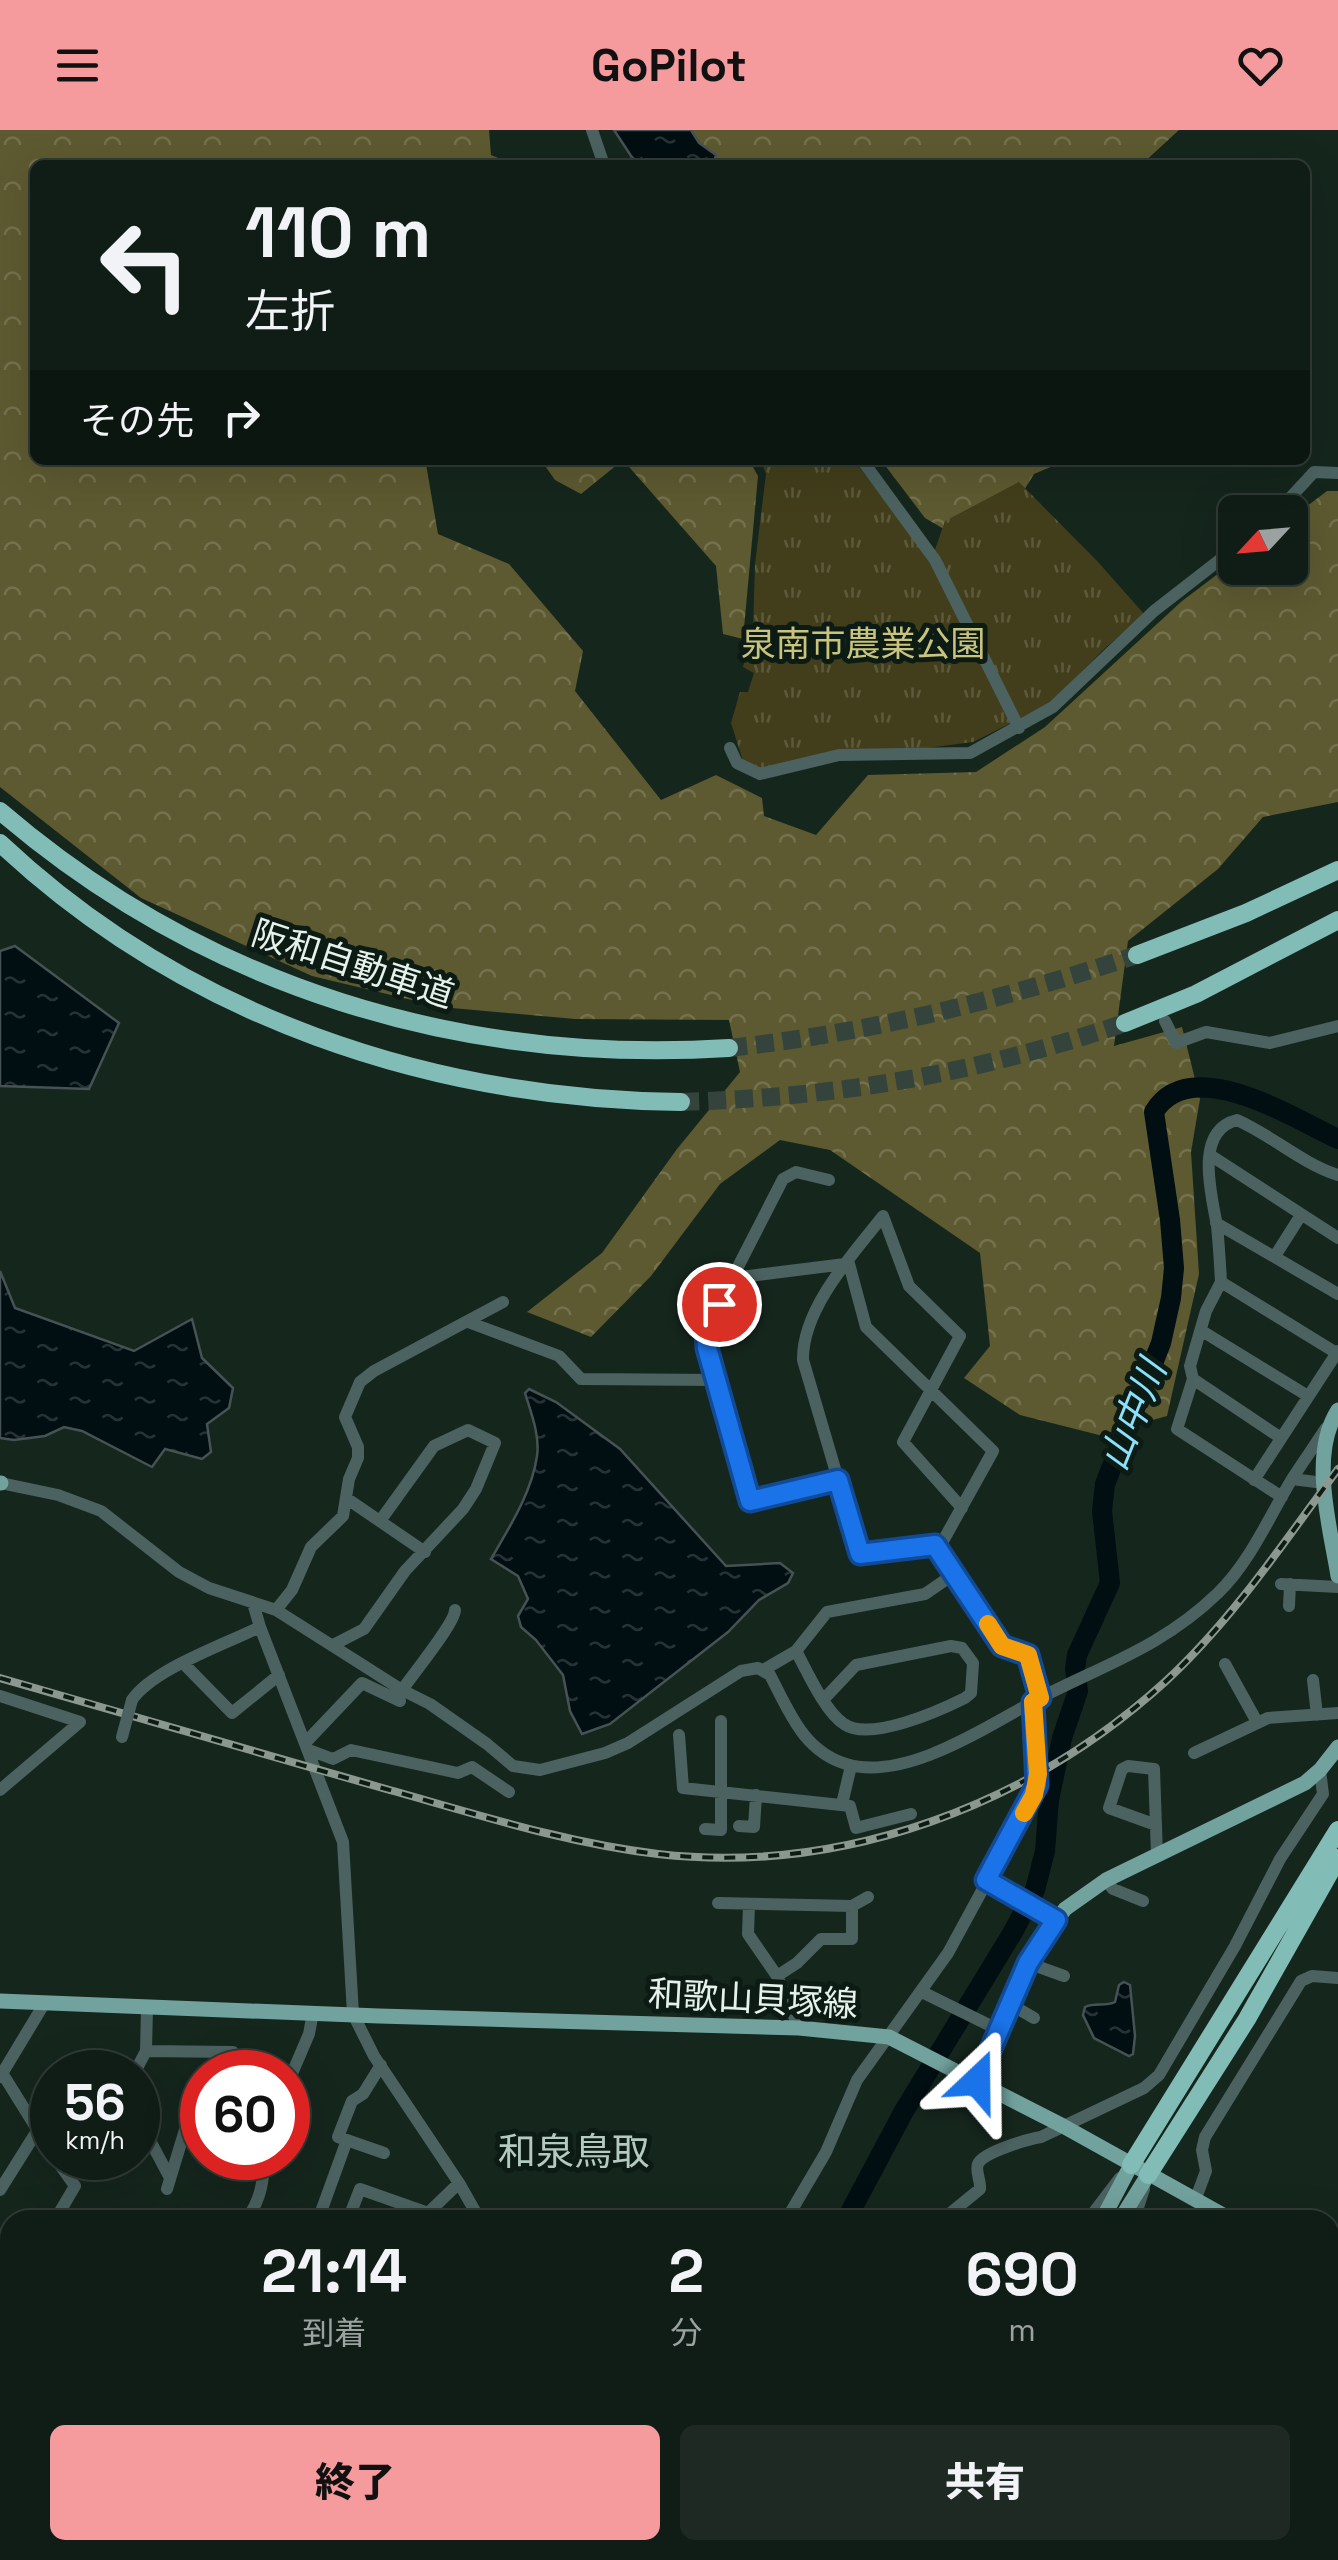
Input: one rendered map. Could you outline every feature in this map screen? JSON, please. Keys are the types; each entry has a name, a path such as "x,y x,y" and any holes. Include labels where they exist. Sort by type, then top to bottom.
{"highway":[{"name":"阪和自動車道","path":"0,811 38,843 146,916 200,946 320,996 386,1016 508,1042 619,1052 728,1048"},
{"name":"阪和自動車道","path":"0,843 65,898 154,958 253,1011 311,1036 372,1057 501,1087 565,1097 680,1102"},
{"path":"1137,955 1246,913 1338,870"},
{"path":"1125,1023 1196,994 1338,920"},
{"path":"1140,2170 1338,1830"},
{"path":"1140,2170 1247,2019 1338,1858"}],"main road":[{"path":"1337,1567 1324,1483 1323,1445 1338,1410"},
{"path":"970,2077 993,2028 1010,2004 1050,1916 1106,1880 1290,1790 1320,1770 1338,1747"},
{"name":"和歌山貝塚線","path":"0,2001 799,2028 896,2039 1216,2210"},
{"path":"1110,2210 1140,2170"},
{"path":"1124,2210 1140,2170"}],"street":[{"path":"592,130 602,160"},
{"path":"866,465 935,560 1019,728"},
{"path":"1293,495 1314,472 1338,473"},
{"path":"730,748 737,763 760,774 839,755 970,753 1053,708 1154,611 1218,561"},
{"path":"1165,1021 1176,1044 1206,1032 1270,1044 1338,1026"},
{"path":"1282,1497 1177,1428 1193,1379 1190,1366 1206,1311 1221,1282 1216,1224 1208,1190 1214,1136 1226,1123 1236,1120 1259,1130 1310,1166 1338,1175"},
{"path":"1210,1154 1338,1238"},
{"path":"830,1180 796,1172 784,1179 706,1331 750,1501 838,1480"},
{"path":"1276,1256 1301,1215"},
{"path":"792,2210 826,2152 856,2080 896,2039 948,1953 1037,1785 1036,1700 1028,1655 1002,1646 935,1545 860,1554 804,1360 803,1342 808,1326 847,1262 883,1216 910,1286 960,1336 903,1442 962,1508"},
{"path":"1216,1224 1338,1294"},
{"path":"733,1278 847,1262"},
{"path":"847,1262 866,1327 993,1451 938,1550"},
{"path":"1221,1282 1338,1352 1254,1480"},
{"path":"276,1610 292,1590 311,1546 344,1516 349,1479 358,1458 358,1447 345,1417 360,1382 504,1302"},
{"path":"468,1322 558,1356 581,1379 716,1380"},
{"path":"1202,1331 1308,1396"},
{"path":"1193,1379 1281,1438"},
{"path":"765,1670 810,1745 851,1766 928,1756 1007,1719 1036,1700 1129,1658 1179,1626 1220,1591 1243,1561 1328,1426"},
{"path":"333,1645 364,1629 404,1571 463,1510 496,1443 468,1430 434,1446 380,1521"},
{"path":"1292,1479 1324,1483"},
{"path":"0,1483 58,1495 101,1511 192,1580 276,1610 333,1645 401,1696"},
{"path":"346,1498 425,1552"},
{"path":"307,1746 362,1683 401,1696 459,1724 506,1763 540,1770 613,1750 741,1671 765,1670 796,1651 826,1612 926,1594 954,1574"},
{"path":"1289,1606 1286,1584 1338,1587"},
{"path":"254,1603 344,1842 353,2014 380,2066 474,2210"},
{"path":"401,1696 425,1656 454,1620 455,1610"},
{"path":"122,1736 138,1691 260,1627"},
{"path":"796,1651 824,1699 848,1727 906,1724 971,1693 973,1664 962,1648 951,1646 856,1665 824,1699"},
{"path":"184,1664 232,1713 279,1675"},
{"path":"1232,1670 1257,1722"},
{"path":"1312,1680 1317,1715"},
{"path":"0,1710 6,1698 80,1722 0,1790"},
{"path":"1194,1753 1268,1718 1338,1713"},
{"path":"706,1830 721,1830 721,1722"},
{"path":"678,1735 683,1788 842,1804 850,1806 856,1828 911,1814"},
{"path":"307,1746 333,1759 350,1750 458,1772 472,1767 510,1792"},
{"path":"842,1804 851,1766"},
{"path":"1156,1825 1109,1808 1122,1769 1154,1769 1156,1825 1157,1856"},
{"path":"954,2210 980,2189 979,2162 1144,2088 1159,2075 1235,1946 1280,1859 1325,1790 1320,1770"},
{"path":"739,1826 754,1827 756,1794"},
{"path":"986,1880 1050,1916"},
{"path":"1106,1880 1113,1890 1143,1901"},
{"path":"718,1903 852,1906 868,1897"},
{"path":"748,1905 748,1934 753,1949 777,1976 799,2028"},
{"path":"777,1976 822,1939 852,1939 852,1906"},
{"path":"1028,1963 1064,1976"},
{"path":"1196,2198 1206,2171 1204,2137 1301,1981 1312,1976 1338,1978"},
{"path":"922,1992 993,2028"},
{"path":"30,2120 1,2075 44,2004"},
{"path":"1010,2004 1034,2018"},
{"path":"146,2050 148,2008"},
{"path":"302,2050 313,2012"},
{"path":"380,2066 363,2094 352,2101 338,2136 384,2152"},
{"path":"322,2210 347,2140"},
{"path":"0,2190 30,2142"},
{"path":"160,2166 168,2184 180,2146"},
{"path":"1095,2210 1106,2193 1140,2170"},
{"path":"1135,2210 1140,2170"},
{"path":"61,2210 75,2186 71,2180"},
{"path":"253,2210 263,2180"},
{"path":"431,2210 459,2182"},
{"path":"352,2210 360,2189 420,2210"}],"green space":[{"path":"0,130 489,130 491,155 503,160 30,160 30,465 426,465 438,534 509,564 583,651 575,691 661,800 716,775 762,798 764,816 816,835 868,775 976,772 1045,727 1182,601 1218,574 1218,585 1308,585 1308,505 1327,491 1338,491 1338,802 1263,817 1218,869 1128,941 1114,1046 1182,1027 1200,1099 1191,1152 1199,1274 1167,1416 1099,1435 1020,1415 964,1378 990,1346 980,1253 830,1150 780,1140 720,1184 651,1276 591,1337 527,1312 602,1253 677,1149 740,1072 729,1020 575,1019 441,1007 312,976 141,898 0,787"},
{"path":"690,130 1179,130 1146,160 710,160"},
{"path":"544,465 617,465 581,494 555,480"},
{"path":"627,465 752,465 758,476 743,639 723,634 716,566"},
{"name":"泉南市農業公園","path":"763,465 858,465 931,561 945,521 1019,482 1144,614 1051,703 973,742 758,770 744,764 731,723 740,692 748,692 754,673 743,667 753,632 755,564 766,474"},
{"path":"885,465 1055,465 1034,474 1021,495 954,535 925,518"}],"water":[{"path":"614,130 691,130 699,143 716,155 714,160 634,160"},
{"path":"15,946 119,1023 89,1089 0,1086 0,951"},
{"path":"0,1271 15,1308 134,1351 192,1319 202,1358 233,1388 229,1408 207,1424 211,1452 202,1459 165,1449 152,1467 82,1431 64,1427 45,1436 0,1438"},
{"path":"529,1389 556,1402 620,1449 726,1566 780,1563 793,1573 788,1583 759,1600 728,1632 610,1724 582,1734 570,1711 563,1675 521,1627 518,1616 528,1599 518,1576 491,1559 519,1509 537,1456 534,1424 525,1393"},
{"path":"1119,1985 1130,1985 1135,2036 1133,2054 1129,2056 1094,2038 1083,2015 1085,2007 1115,2002"}],"waterway":[{"name":"山中川","path":"851,2210 904,2111 1035,1890 1045,1851 1049,1800 1062,1738 1078,1691 1077,1655 1110,1583 1102,1511 1105,1484 1161,1343 1171,1298 1174,1268 1170,1220 1154,1112 1170,1095 1192,1088 1216,1089 1269,1105 1338,1139"}],"tunnel":[{"path":"729,1048 935,1013 1137,955"},
{"path":"681,1102 796,1095 906,1080 1014,1056 1125,1023"}],"railway":[{"path":"0,1678 487,1818 589,1843 658,1854 727,1858 796,1853 864,1841 930,1822 994,1796 1113,1725 1166,1681 1213,1632 1338,1469"}],"slow traffic":[{"path":"988,1624 1002,1646 1028,1655 1040,1698 1033,1702 1037,1785 1024,1813"}],"district":[{"name":"和泉鳥取","path":"574,2152"}],"route":[{"path":"719,1304 706,1331 707,1348 750,1501 838,1480 860,1554 935,1545 1002,1646 1028,1655 1040,1698 1033,1702 1037,1785 986,1880 1056,1920 1028,1963 977,2081"}]}
